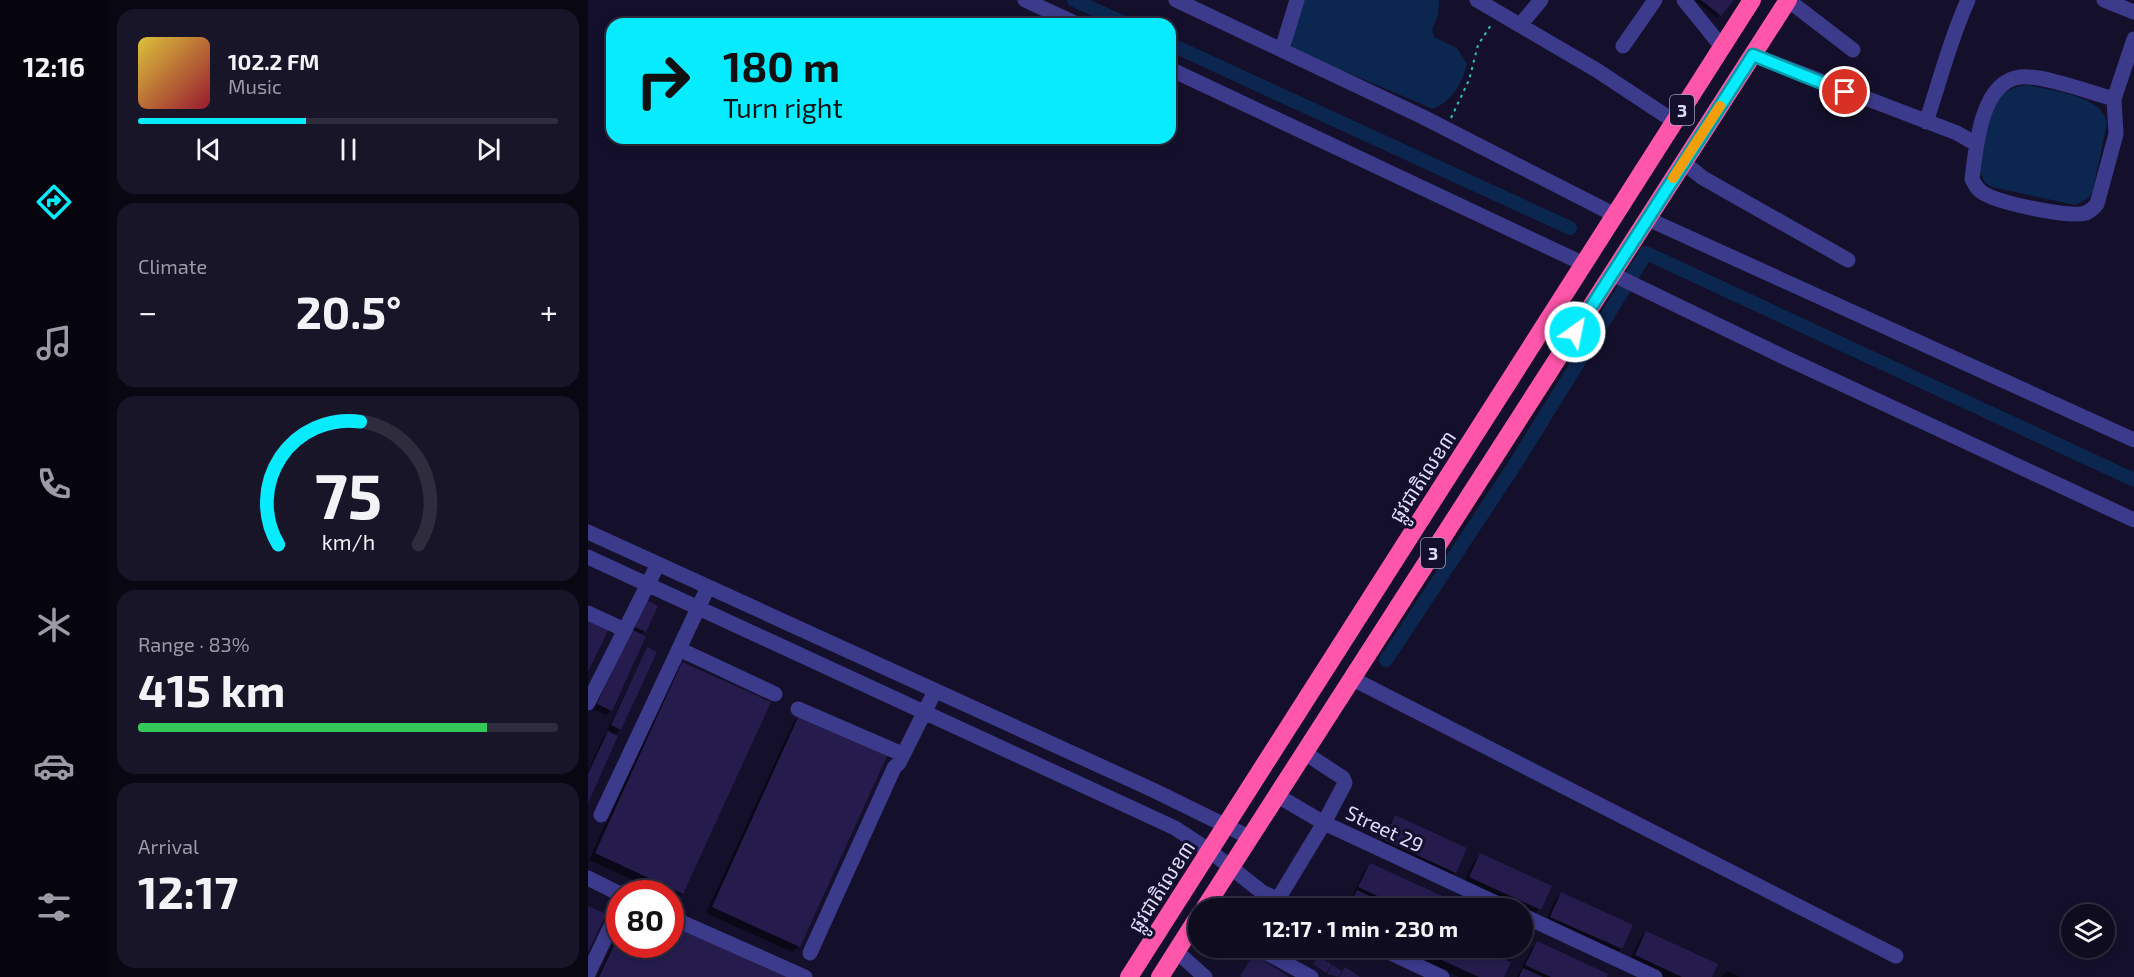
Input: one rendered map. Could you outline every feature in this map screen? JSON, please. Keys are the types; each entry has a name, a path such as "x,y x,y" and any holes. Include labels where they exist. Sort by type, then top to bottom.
{"highway":[{"name":"ផ្លូវជាតិលេខ៣","path":"1129,977 1752,0"},
{"name":"3","path":"1211,898 1788,0"},
{"path":"1160,977 1188,932"}],"street":[{"path":"1025,0 1064,18"},
{"path":"1176,0 1282,49 1614,217"},
{"path":"1282,49 1296,0"},
{"path":"1477,0 1521,24 1675,122"},
{"path":"1521,24 1540,0"},
{"path":"1623,46 1655,0"},
{"path":"1684,0 1722,47"},
{"path":"1788,0 1853,50"},
{"path":"1926,122 1941,78 1947,51 1968,0"},
{"path":"2104,0 2134,12"},
{"path":"2114,99 2028,77 2009,80 1993,96 1983,114 1976,144 1972,179 1981,192 2013,204 2078,214 2088,212 2097,204 2116,134 2114,99 2134,39"},
{"path":"1753,55 1926,122 1976,144"},
{"path":"1176,72 1587,259"},
{"path":"1684,163 1703,178 1848,260"},
{"path":"1644,225 2134,440"},
{"path":"1614,271 1786,358 2134,519"},
{"path":"588,532 1153,790 1251,838"},
{"path":"588,557 1175,828 1210,850 1254,886 1276,898"},
{"path":"588,703 658,564"},
{"path":"601,815 708,587"},
{"path":"588,613 625,630"},
{"path":"805,657 815,636"},
{"path":"679,649 775,694"},
{"path":"1353,679 1896,956"},
{"path":"810,953 902,754 934,691"},
{"path":"798,709 902,754"},
{"path":"1054,772 1065,750"},
{"path":"1278,796 1324,823 1346,783 1343,778 1305,753"},
{"path":"1142,813 1153,790"},
{"name":"Street 29","path":"1279,898 1324,823 1485,898"},
{"path":"588,878 606,887"},
{"path":"1533,920 1655,977"},
{"path":"684,923 805,977"},
{"path":"590,965 606,935"},
{"path":"1176,951 1205,977"},
{"path":"1276,958 1311,977"},
{"path":"1395,958 1415,972 1442,977"}],"path":[{"path":"1444,130 1469,80 1478,45 1499,12"}],"water":[{"path":"1303,0 1439,0 1438,16 1432,29 1434,37 1457,48 1467,64 1459,85 1451,97 1433,109 1292,49 1292,33"},
{"path":"2029,85 2075,96 2086,101 2096,106 2107,123 2093,190 2089,198 2075,205 1992,187 1985,183 1980,172 1989,116 1995,104 2014,88"}],"building":[{"path":"1701,0 1734,0 1721,16"},
{"path":"644,599 658,606 646,632 632,626"},
{"path":"588,621 608,630 588,672"},
{"path":"631,629 646,636 612,711 597,704"},
{"path":"647,647 657,652 621,730 611,725"},
{"path":"682,662 771,702 684,892 684,880 653,880 595,853"},
{"path":"800,713 888,754 800,947 712,907"},
{"path":"608,731 618,736 588,803 588,774"},
{"path":"1395,815 1467,848 1456,873 1384,840"},
{"path":"1480,853 1552,886 1541,910 1533,906 1533,898 1515,898 1469,877"},
{"path":"1370,863 1442,896 1441,898 1382,898 1358,887"},
{"path":"1357,890 1374,898 1353,898"},
{"path":"1561,892 1633,925 1622,949 1550,917"},
{"path":"588,906 606,914 588,952"},
{"path":"684,927 791,977 599,977 608,958 684,958"},
{"path":"1646,931 1718,964 1712,977 1682,977 1635,955"},
{"path":"1537,941 1608,974 1607,977 1551,977 1525,965 1528,958 1533,958 1533,949"},
{"path":"1251,958 1260,958 1289,977 1242,977 1240,976"},
{"path":"1318,958 1322,958 1332,964 1326,973 1313,964"},
{"path":"1437,958 1502,958 1511,962 1504,977 1479,977"},
{"path":"1332,965 1342,971 1338,977 1327,974"},
{"path":"1345,967 1360,977 1339,977"},
{"path":"1523,968 1543,977 1519,977"}],"waterway":[{"path":"1074,0 1113,18"},
{"path":"1176,47 1570,228"},
{"path":"1386,660 1514,466 1646,253 2134,480"}],"slow traffic":[{"path":"1673,178 1720,106"}],"route":[{"path":"1575,332 1753,55 1845,92"}]}
